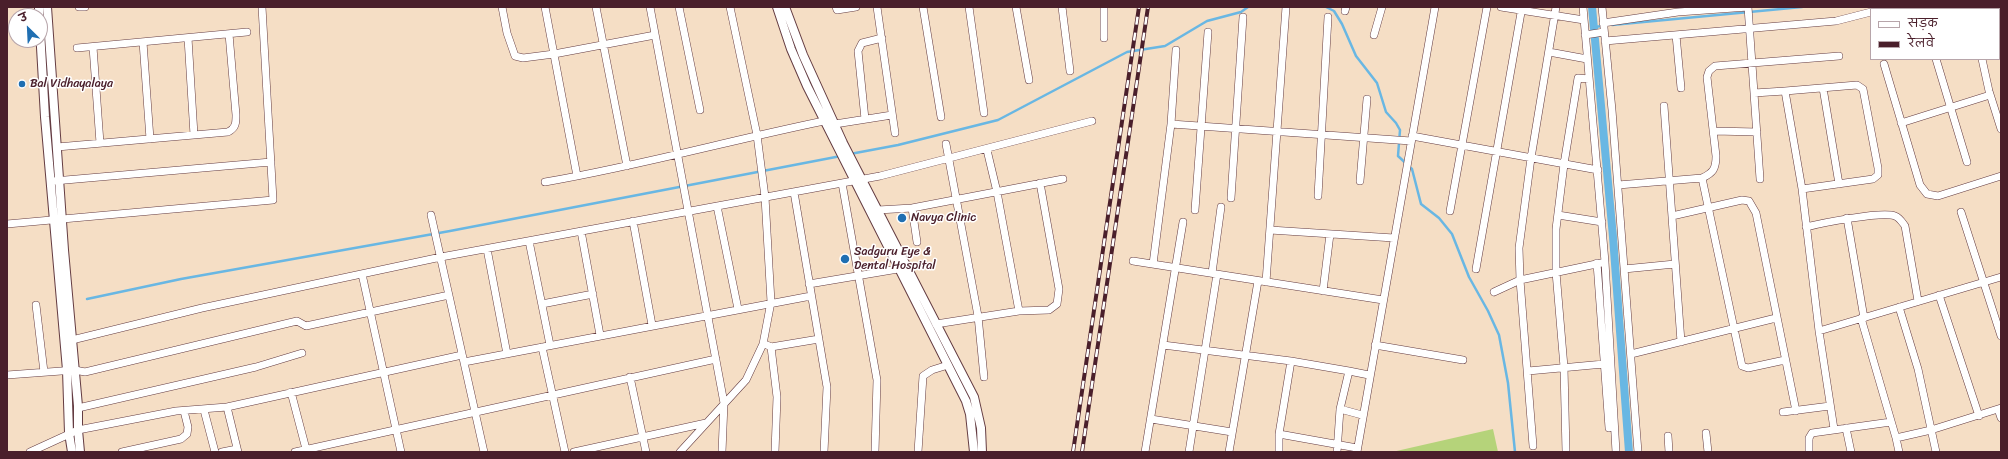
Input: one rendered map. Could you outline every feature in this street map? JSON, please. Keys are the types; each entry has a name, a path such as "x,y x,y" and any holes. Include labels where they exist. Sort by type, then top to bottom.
{"street":[{"path":"47,7 56,147 55,181"},
{"path":"79,7 84,7"},
{"path":"7,224 274,200 262,7"},
{"path":"502,7 506,34 515,56 523,58 554,54 655,35"},
{"path":"545,7 577,176"},
{"path":"596,7 627,166"},
{"path":"650,7 724,403 722,452"},
{"path":"679,7 700,110"},
{"path":"680,452 746,380 763,344 771,302 765,197 757,135 730,7"},
{"path":"777,7 796,63 824,121 851,165 898,269 959,385 970,414 974,452"},
{"path":"785,7 803,55 835,124 840,145"},
{"path":"836,7 837,10 856,7"},
{"path":"877,7 895,133"},
{"path":"923,7 942,117"},
{"path":"969,7 984,113"},
{"path":"1016,7 1029,80"},
{"path":"1062,7 1070,71"},
{"path":"1104,7 1104,38"},
{"path":"1266,282 1286,7"},
{"path":"1374,35 1382,7"},
{"path":"1280,434 1338,449 1357,450 1369,374 1435,7"},
{"path":"1450,211 1487,7"},
{"path":"1502,7 1584,20"},
{"path":"1533,446 1520,280 1519,248 1531,158 1556,7"},
{"path":"1583,7 1605,262 1616,452"},
{"path":"1602,7 1618,185 1638,452"},
{"path":"1603,21 1678,10 1748,7 1760,179"},
{"path":"1476,269 1522,9"},
{"path":"1585,35 1676,35 1836,21 1870,12"},
{"path":"1231,198 1243,17"},
{"path":"1318,196 1328,17"},
{"path":"77,48 246,32"},
{"path":"1195,210 1203,126 1208,32"},
{"path":"56,147 228,132 233,129 236,124 229,34"},
{"path":"1676,35 1682,88"},
{"path":"188,38 194,135"},
{"path":"865,119 858,51 862,43 882,38"},
{"path":"143,42 150,139"},
{"path":"93,47 100,143"},
{"path":"42,48 71,370 78,408 80,452"},
{"path":"1153,264 1171,124 1176,50"},
{"path":"1549,52 1588,59"},
{"path":"1618,185 1702,178 1711,174 1716,167 1714,131 1707,77 1709,70 1714,66 1839,56"},
{"path":"1936,60 1967,162"},
{"path":"1982,60 1990,95 2001,129"},
{"path":"1884,64 1920,185 1927,194 1938,196 2001,176"},
{"path":"1566,452 1564,367 1556,272 1558,215 1564,164 1578,78 1589,80"},
{"path":"1754,93 1857,85 1863,89 1878,168 1878,175 1873,179 1802,189"},
{"path":"1823,88 1839,184"},
{"path":"1785,91 1802,189 1819,331 1834,429"},
{"path":"1901,123 1990,95"},
{"path":"1360,181 1367,99"},
{"path":"1664,106 1681,342"},
{"path":"835,124 892,115"},
{"path":"545,182 677,156 757,135 824,121"},
{"path":"72,340 202,308 441,257 858,180 987,150 1092,121"},
{"path":"1171,124 1403,140 1412,138 1463,145 1598,170"},
{"path":"1714,131 1756,132"},
{"path":"946,144 955,200 978,316 984,376"},
{"path":"987,150 997,192 1019,311"},
{"path":"55,181 271,162"},
{"path":"1702,178 1707,208 1742,366 1748,368 1785,360"},
{"path":"878,210 912,208 1063,179"},
{"path":"858,180 878,210 974,397 981,428 982,452"},
{"path":"842,183 877,380 875,452"},
{"path":"936,324 978,316 1019,311 1049,310 1057,304 1059,289 1040,183"},
{"path":"794,192 827,387 824,452"},
{"path":"1672,216 1742,200 1749,201 1753,206 1756,213 1796,411"},
{"path":"717,206 738,309"},
{"path":"1189,452 1205,351 1215,274 1221,207"},
{"path":"912,208 917,242"},
{"path":"1961,212 2001,336"},
{"path":"431,215 484,452"},
{"path":"1558,215 1602,222"},
{"path":"1806,227 1847,218 1893,215 1901,219 1905,226 1908,238 1918,301"},
{"path":"1847,218 1862,318 1899,452"},
{"path":"58,219 72,340 69,433 72,452"},
{"path":"633,221 652,325"},
{"path":"1145,452 1182,222"},
{"path":"1270,230 1394,238"},
{"path":"580,231 600,335"},
{"path":"1322,291 1330,234"},
{"path":"529,241 550,345"},
{"path":"487,249 507,354"},
{"path":"1133,261 1383,300"},
{"path":"1494,292 1520,280 1605,262"},
{"path":"1597,264 1609,428"},
{"path":"1624,269 1675,264"},
{"path":"809,284 898,269"},
{"path":"362,274 401,452"},
{"path":"1819,331 2001,276"},
{"path":"1229,452 1258,281"},
{"path":"7,375 71,370 85,372 297,321 306,326 449,294"},
{"path":"542,304 593,294"},
{"path":"1939,295 1980,416"},
{"path":"464,362 707,314 811,296"},
{"path":"36,304 44,372"},
{"path":"1899,307 1918,369 1936,452"},
{"path":"1631,354 1776,318"},
{"path":"763,344 771,346 819,339"},
{"path":"1163,345 1291,361 1369,374"},
{"path":"1375,345 1463,360"},
{"path":"771,346 777,398 775,452"},
{"path":"542,347 565,452"},
{"path":"78,408 256,366 302,353"},
{"path":"30,452 78,430 184,411 227,407 462,355"},
{"path":"295,452 716,359"},
{"path":"1279,452 1280,434 1291,361"},
{"path":"1528,371 1604,364"},
{"path":"918,452 923,376 927,372 948,365"},
{"path":"1338,449 1340,409 1349,371"},
{"path":"630,377 646,452"},
{"path":"292,392 306,449"},
{"path":"1783,412 1830,406"},
{"path":"222,452 238,450 227,407"},
{"path":"1340,409 1362,415"},
{"path":"1896,438 1931,430 2000,409 2001,418"},
{"path":"204,410 215,452"},
{"path":"122,452 143,450 181,439 187,434 188,427 184,411"},
{"path":"1151,419 1232,432"},
{"path":"1809,452 1809,438 1812,433 1891,422"},
{"path":"574,452 706,423"},
{"path":"1846,428 1851,452"},
{"path":"1706,433 1708,452"},
{"path":"1668,436 1669,452"}],"green space":[{"path":"1493,429 1498,452 1392,452"}],"waterway":[{"path":"850,154 898,145 998,120 1127,52 1165,46 1207,21 1241,12 1248,7"},
{"path":"1326,7 1334,11 1342,24 1356,56 1377,83 1386,112 1400,130 1398,156 1412,169 1421,204 1439,218 1452,234 1469,277 1488,311 1499,335 1508,383 1515,452"},
{"path":"1592,7 1613,237 1629,452"},
{"path":"1612,25 1802,7"},
{"path":"1594,27 1603,26"},
{"path":"87,299 181,279 450,231 841,156"}],"railway":[{"path":"1073,452 1139,7"},
{"path":"1082,452 1148,7"}],"place":[{"name":"Bal Vidhayalaya","path":"22,84"},
{"name":"Navya Clinic","path":"902,218"},
{"name":"Sadguru Eye & Dental Hospital","path":"845,259"}]}
